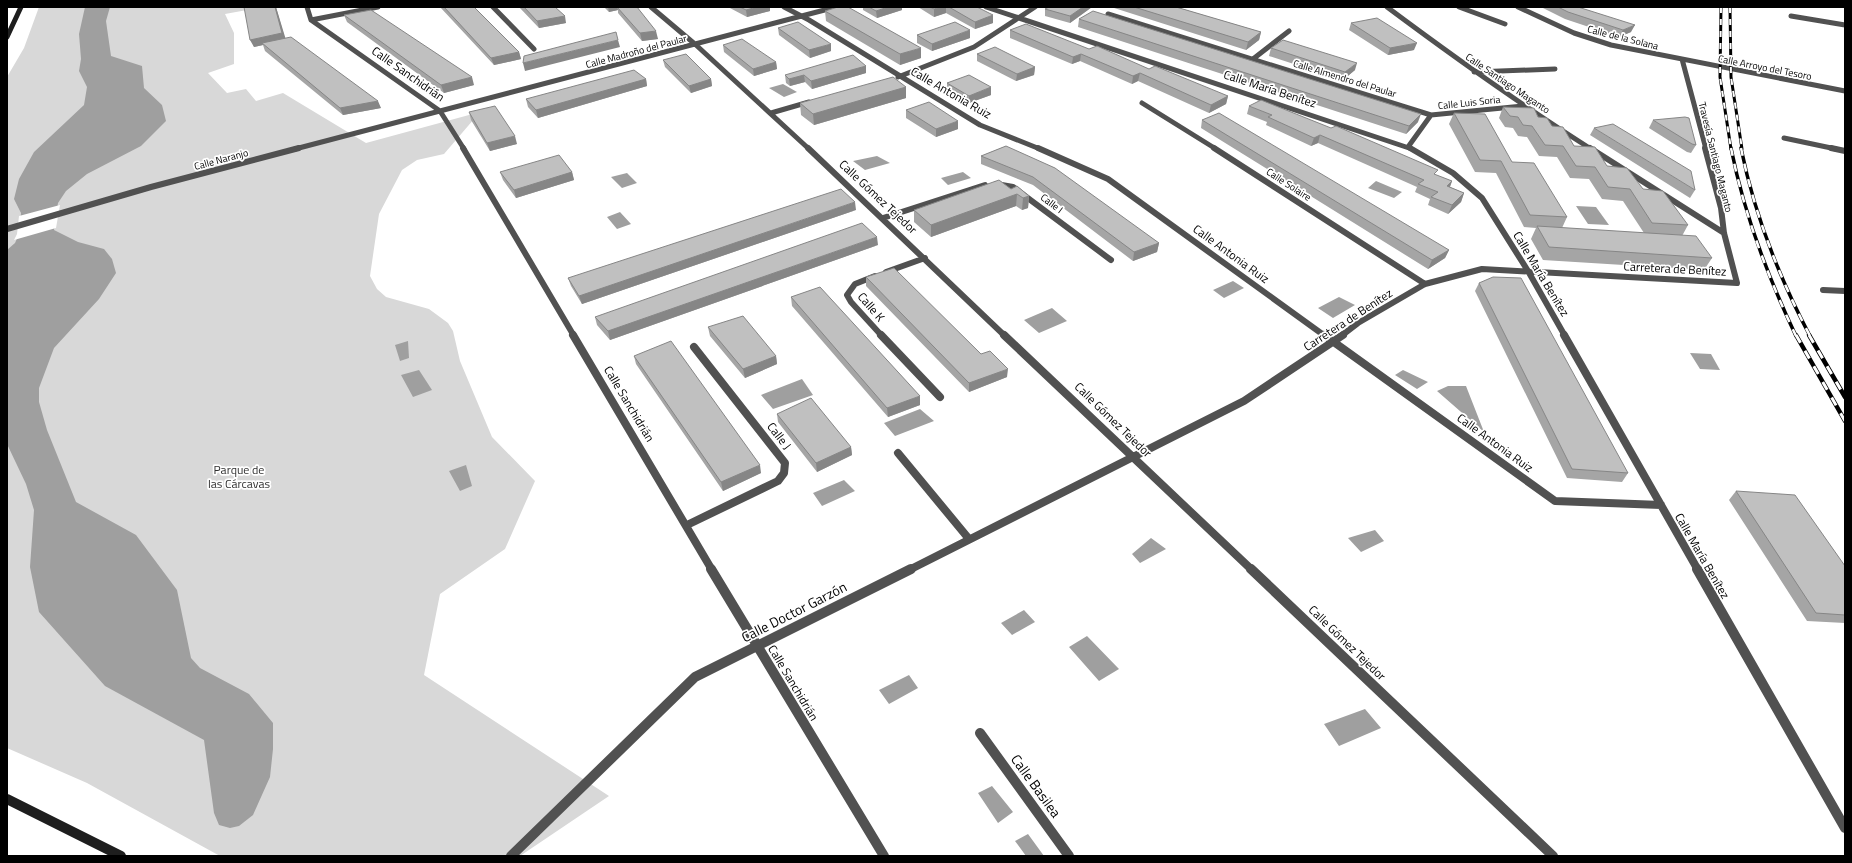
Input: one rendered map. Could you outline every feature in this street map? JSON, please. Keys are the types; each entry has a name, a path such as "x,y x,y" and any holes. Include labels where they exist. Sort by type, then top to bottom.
{"main road":[{"path":"7,37 21,7"},
{"path":"7,799 121,856"}],"street":[{"path":"307,7 311,20 378,7"},
{"path":"493,7 534,49"},
{"name":"Calle Gómez Tejedor","path":"651,7 772,113 1553,856"},
{"name":"Calle Antonia Ruiz","path":"784,7 802,16 980,125 1108,179 1556,500 1661,505"},
{"name":"Calle Madroño del Paular","path":"440,111 836,7"},
{"name":"Calle María Benítez","path":"986,7 1408,147 1454,173 1482,198 1528,271 1845,828"},
{"path":"889,79 974,47 1035,7"},
{"name":"Calle Santiago Maganto","path":"1387,7 1474,72 1524,106 1724,233"},
{"path":"1459,7 1505,24"},
{"name":"Calle de la Solana","path":"1518,7 1574,33 1596,40 1682,60"},
{"name":"Calle Almendro del Paular","path":"1108,14 1431,115"},
{"path":"1791,16 1845,25"},
{"name":"Calle Sanchidrián","path":"311,20 440,111 687,525 757,646 884,856"},
{"path":"1253,59 1289,31"},
{"name":"Calle Arroyo del Tesoro","path":"1682,60 1845,91"},
{"name":"Travesía Santiago Maganto","path":"1682,60 1721,208 1724,233 1737,283"},
{"path":"1474,72 1555,69"},
{"path":"772,113 816,100"},
{"name":"Calle Solaire","path":"1142,103 1426,284"},
{"name":"Calle Luis Soria","path":"1408,147 1431,115 1524,106"},
{"name":"Calle Naranjo","path":"7,229 151,188 440,111"},
{"path":"1784,138 1845,152"},
{"name":"Calle I","path":"883,218 988,184 1000,184 1014,187 1111,260"},
{"name":"Calle K","path":"925,258 856,283 847,295 851,302 940,397"},
{"name":"Carretera de Benítez","path":"1135,458 1244,402 1358,323 1426,284 1482,268 1737,283"},
{"path":"1823,290 1845,291"},
{"name":"Calle J","path":"687,525 778,481 784,473 785,463 694,347"},
{"path":"898,453 969,539"},
{"name":"Calle Doctor Garzón","path":"511,856 695,677 969,539 1135,458"},
{"name":"Calle Basilea","path":"980,733 1069,856"}],"green space":[{"name":"Parque de las Cárcavas","path":"39,7 247,7 247,10 225,14 234,33 234,64 208,73 227,93 246,89 256,101 283,93 366,143 480,112 444,154 417,160 402,170 379,214 370,276 377,289 386,297 429,309 448,323 453,331 460,361 492,437 535,481 505,549 440,594 424,675 609,796 520,856 220,856 87,783 7,748 7,77 24,48"}],"shaded area":[{"path":"85,7 110,7 106,21 111,56 142,66 144,88 162,105 166,121 141,146 87,174 66,191 58,203 54,230 78,242 104,249 112,259 116,273 99,299 54,348 39,388 39,402 47,430 76,502 136,535 177,590 191,658 200,668 249,694 273,723 273,749 270,777 253,815 239,826 230,828 219,825 214,813 204,740 105,686 39,612 30,567 34,510 26,484 7,444 7,250 15,243 19,234 21,213 14,199 19,179 34,152 84,105 87,87 79,71 81,59 79,34"},
{"path":"783,84 797,92 784,97 769,88"},
{"path":"877,156 890,163 865,170 853,161"},
{"path":"963,172 971,178 948,185 941,178"},
{"path":"627,173 637,183 622,188 611,177"},
{"path":"1376,181 1402,192 1394,198 1368,188"},
{"path":"1576,206 1596,207 1609,225 1588,224"},
{"path":"620,212 631,224 617,229 607,217"},
{"path":"1233,281 1244,288 1224,298 1213,290"},
{"path":"1339,297 1355,305 1333,318 1318,308"},
{"path":"1052,308 1067,321 1039,333 1024,320"},
{"path":"408,341 409,358 400,361 395,345"},
{"path":"1690,353 1711,354 1720,370 1700,369"},
{"path":"419,370 432,390 413,397 401,375"},
{"path":"1403,370 1428,382 1417,389 1395,375"},
{"path":"802,379 813,395 773,409 761,395"},
{"path":"1448,386 1466,386 1484,432 1437,391"},
{"path":"920,409 934,421 895,436 884,423"},
{"path":"466,465 472,486 460,491 449,471"},
{"path":"844,480 855,491 822,506 813,493"},
{"path":"1375,530 1384,541 1361,552 1348,538"},
{"path":"1151,538 1166,549 1140,563 1132,554"},
{"path":"1024,610 1035,622 1012,635 1001,623"},
{"path":"1087,636 1119,669 1099,681 1069,647"},
{"path":"909,675 918,688 889,704 879,690"},
{"path":"1365,709 1381,728 1339,746 1324,724"},
{"path":"992,786 1013,812 998,823 978,793"},
{"path":"1028,834 1044,856 1026,856 1015,841"}],"pier":[{"path":"60,205 56,228 14,240 17,234 19,216"}],"building":[{"path":"244,7 275,7 282,33 250,40"},
{"path":"444,7 474,7 519,52 491,58"},
{"path":"524,7 555,7 565,16 537,21"},
{"path":"617,7 637,7 656,31 640,33"},
{"path":"740,7 757,7 746,10"},
{"path":"838,7 848,7 921,48 900,54 825,11"},
{"path":"869,7 888,7 876,11"},
{"path":"930,7 941,7 934,9"},
{"path":"949,7 977,7 993,15 975,22"},
{"path":"1049,7 1083,7 1070,16 1045,9"},
{"path":"1134,7 1176,7 1261,32 1248,42"},
{"path":"1558,7 1578,7 1635,25 1623,30 1568,12"},
{"path":"371,10 472,77 441,85 344,15"},
{"path":"1093,11 1421,114 1409,126 1079,19"},
{"path":"1377,18 1417,43 1390,48 1351,23"},
{"path":"798,22 831,44 809,50 778,28"},
{"path":"955,22 970,30 932,44 917,35"},
{"path":"1026,24 1089,49 1097,46 1149,69 1155,66 1228,96 1211,105 1140,73 1133,76 1081,54 1073,57 1010,30"},
{"path":"616,32 618,40 523,63 524,56"},
{"path":"291,37 378,101 340,108 262,43"},
{"path":"742,39 776,62 753,69 723,45"},
{"path":"1283,40 1357,63 1345,72 1271,48"},
{"path":"995,47 1035,67 1017,74 977,54"},
{"path":"686,54 711,79 689,86 663,60"},
{"path":"853,55 866,66 811,81 804,75 789,79 785,75"},
{"path":"634,70 646,79 536,110 526,99"},
{"path":"969,75 991,87 969,96 947,83"},
{"path":"893,77 906,87 813,114 800,103"},
{"path":"1261,100 1331,128 1336,126 1438,170 1434,174 1452,181 1447,186 1464,193 1452,205 1431,197 1438,192 1418,184 1424,180 1320,135 1314,138 1268,117 1272,115 1249,106"},
{"path":"929,102 958,121 936,129 906,110"},
{"path":"495,106 515,136 487,143 469,112"},
{"path":"1503,107 1534,108 1538,117 1547,118 1552,126 1563,127 1574,146 1595,147 1607,166 1627,168 1643,189 1663,191 1688,225 1652,223 1630,189 1608,187 1595,167 1576,166 1563,146 1545,145 1532,126 1523,125 1518,117 1510,116"},
{"path":"1219,113 1449,250 1432,260 1202,120"},
{"path":"1454,113 1485,114 1512,162 1534,163 1567,217 1530,215 1501,161 1480,160"},
{"path":"1685,117 1689,118 1696,145 1653,120"},
{"path":"1613,124 1691,171 1695,190 1594,128"},
{"path":"1006,146 1055,168 1159,243 1134,252 1033,177 981,156"},
{"path":"559,155 572,172 514,190 500,172"},
{"path":"999,180 1011,189 1017,186 1029,196 1023,198 1017,194 931,225 914,210"},
{"path":"841,189 855,202 579,296 568,278"},
{"path":"862,223 877,237 608,331 595,317"},
{"path":"1537,226 1696,236 1712,258 1549,247"},
{"path":"894,268 981,354 990,351 1008,369 969,383 866,277"},
{"path":"1493,277 1521,278 1628,473 1572,469 1479,283"},
{"path":"820,287 920,396 887,408 791,297"},
{"path":"743,316 776,356 743,369 708,327"},
{"path":"671,341 760,465 721,482 634,356"},
{"path":"811,398 851,447 816,463 777,414"},
{"path":"1736,491 1795,495 1845,566 1845,615 1816,613"}],"railway":[{"path":"1721,7 1720,77 1731,149"},
{"path":"1730,7 1731,77 1742,149"},
{"path":"1731,148 1736,173 1758,244 1775,290 1796,336"},
{"path":"1741,148 1746,172 1760,220 1778,268 1810,336"},
{"path":"1796,335 1845,421"},
{"path":"1809,335 1845,397"}]}
